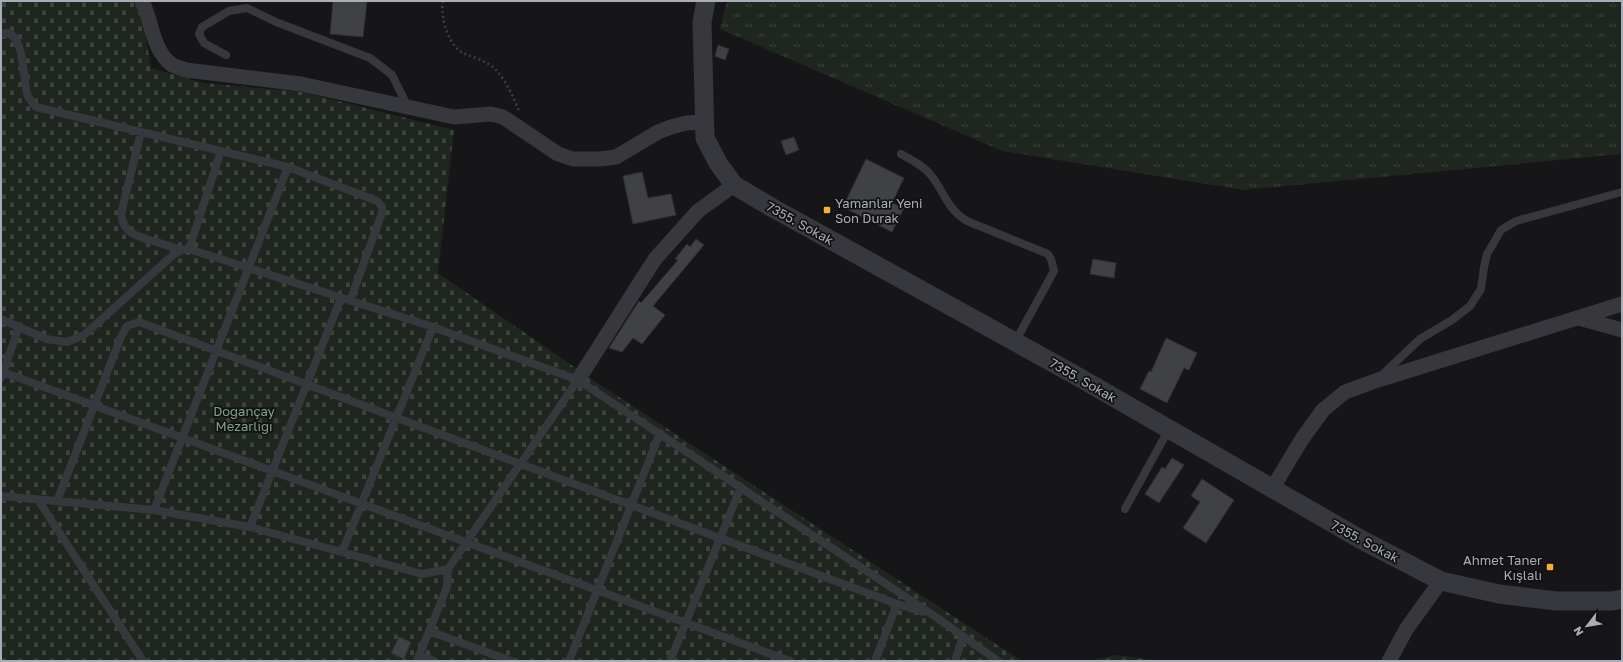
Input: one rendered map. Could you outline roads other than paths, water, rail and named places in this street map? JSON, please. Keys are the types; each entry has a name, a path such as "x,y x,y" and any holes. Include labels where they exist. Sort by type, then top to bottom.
{"street":[{"path":"142,1 147,10 155,40 161,53 172,64 186,70 301,84 454,117 491,114 503,117 558,154 573,159 600,159 616,157 658,132 686,123 705,122"},
{"name":"7355. Sokak","path":"706,1 702,22 705,138 718,163 734,185 770,207 1015,342 1362,540 1441,581 1499,594 1556,601 1622,600"},
{"path":"578,380 655,260 698,211 734,185"},
{"path":"1272,489 1302,439 1323,410 1345,392 1378,380 1622,304"},
{"path":"1579,318 1622,330"},
{"path":"1389,661 1407,628 1441,581"}],"lane":[{"path":"226,55 204,43 199,34 202,27 229,11 247,8 276,22 370,58 392,75 408,107"},
{"path":"1,34 4,33 12,35 19,44 27,94 31,102 36,107 288,167 377,201 382,206 382,213 350,300"},
{"path":"141,132 121,214 123,223 129,231 138,236 248,268 433,327 578,380 934,615 998,661"},
{"path":"1,319 46,339 67,342 84,336 172,256 185,250 221,151"},
{"path":"901,154 919,164 930,174 948,205 957,214 967,220 1048,254 1052,259 1054,271 1015,342"},
{"path":"154,510 288,167"},
{"path":"1378,380 1420,339 1452,320 1470,306 1482,289 1487,254 1501,230 1516,221 1622,192"},
{"path":"250,526 341,298"},
{"path":"57,501 121,336 127,326 139,322 897,604 934,615"},
{"path":"19,327 2,375 95,404 686,623 771,658 790,661"},
{"path":"342,552 433,327"},
{"path":"434,661 418,658 447,587 448,569 578,380"},
{"path":"1125,509 1168,429"},
{"path":"569,661 660,434"},
{"path":"670,661 741,487"},
{"path":"1,496 154,510 250,526 422,574 448,569"},
{"path":"38,500 143,661"},
{"path":"875,661 897,604"},
{"path":"429,631 511,661"},
{"path":"954,661 963,636"}],"place":[{"name":"Yamanlar Yeni Son Durak","path":"827,210"},
{"name":"Ahmet Taner Kışlalı","path":"1550,567"}],"park label":[{"name":"Doğançay Mezarlığı","path":"244,418"}]}
